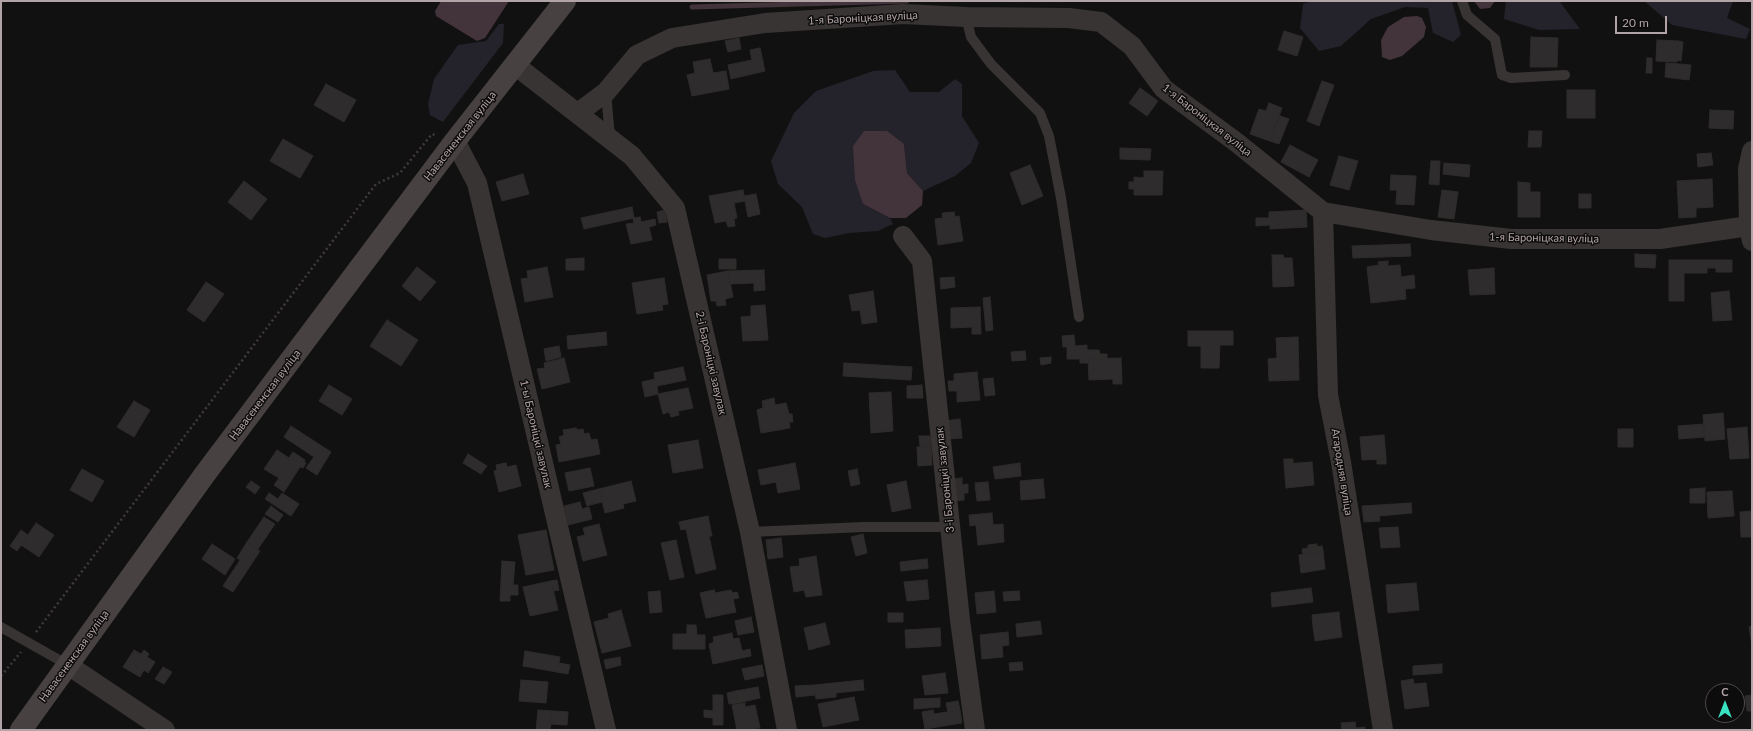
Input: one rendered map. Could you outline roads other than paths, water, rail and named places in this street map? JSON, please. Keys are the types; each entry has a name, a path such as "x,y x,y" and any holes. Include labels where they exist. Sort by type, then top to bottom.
{"main road":[{"name":"Навасененская вуліца","path":"21,730 205,474 455,142 565,1"}],"street":[{"name":"1-я Бароніцкая вуліца","path":"578,113 606,92 637,55 672,38 765,23 903,14 966,17 1069,18 1101,22 1132,46 1164,89 1236,142 1323,212 1431,230 1512,239 1660,239 1751,233"},
{"name":"2-і Бароніцкі завулак","path":"515,64 632,156 675,208 750,532 788,730"},
{"name":"1-ы Бароніцкі завулак","path":"455,142 476,183 606,730"},
{"path":"1751,233 1748,169 1752,151"},
{"name":"Агародняя вуліца","path":"1323,212 1328,395 1341,462 1383,730"},
{"name":"3-і Бароніцкі завулак","path":"903,236 922,261 963,643 975,730"},
{"path":"68,665 165,730"}],"lane":[{"path":"1462,1 1467,15 1495,39 1502,75 1512,78 1565,75"},
{"path":"966,17 971,37 991,64 1040,113 1048,136 1061,198 1079,317"},
{"path":"606,92 610,139"},
{"path":"750,532 863,527 950,526"},
{"path":"1,627 68,665"}],"waterway":[{"path":"692,7 907,1"}]}
